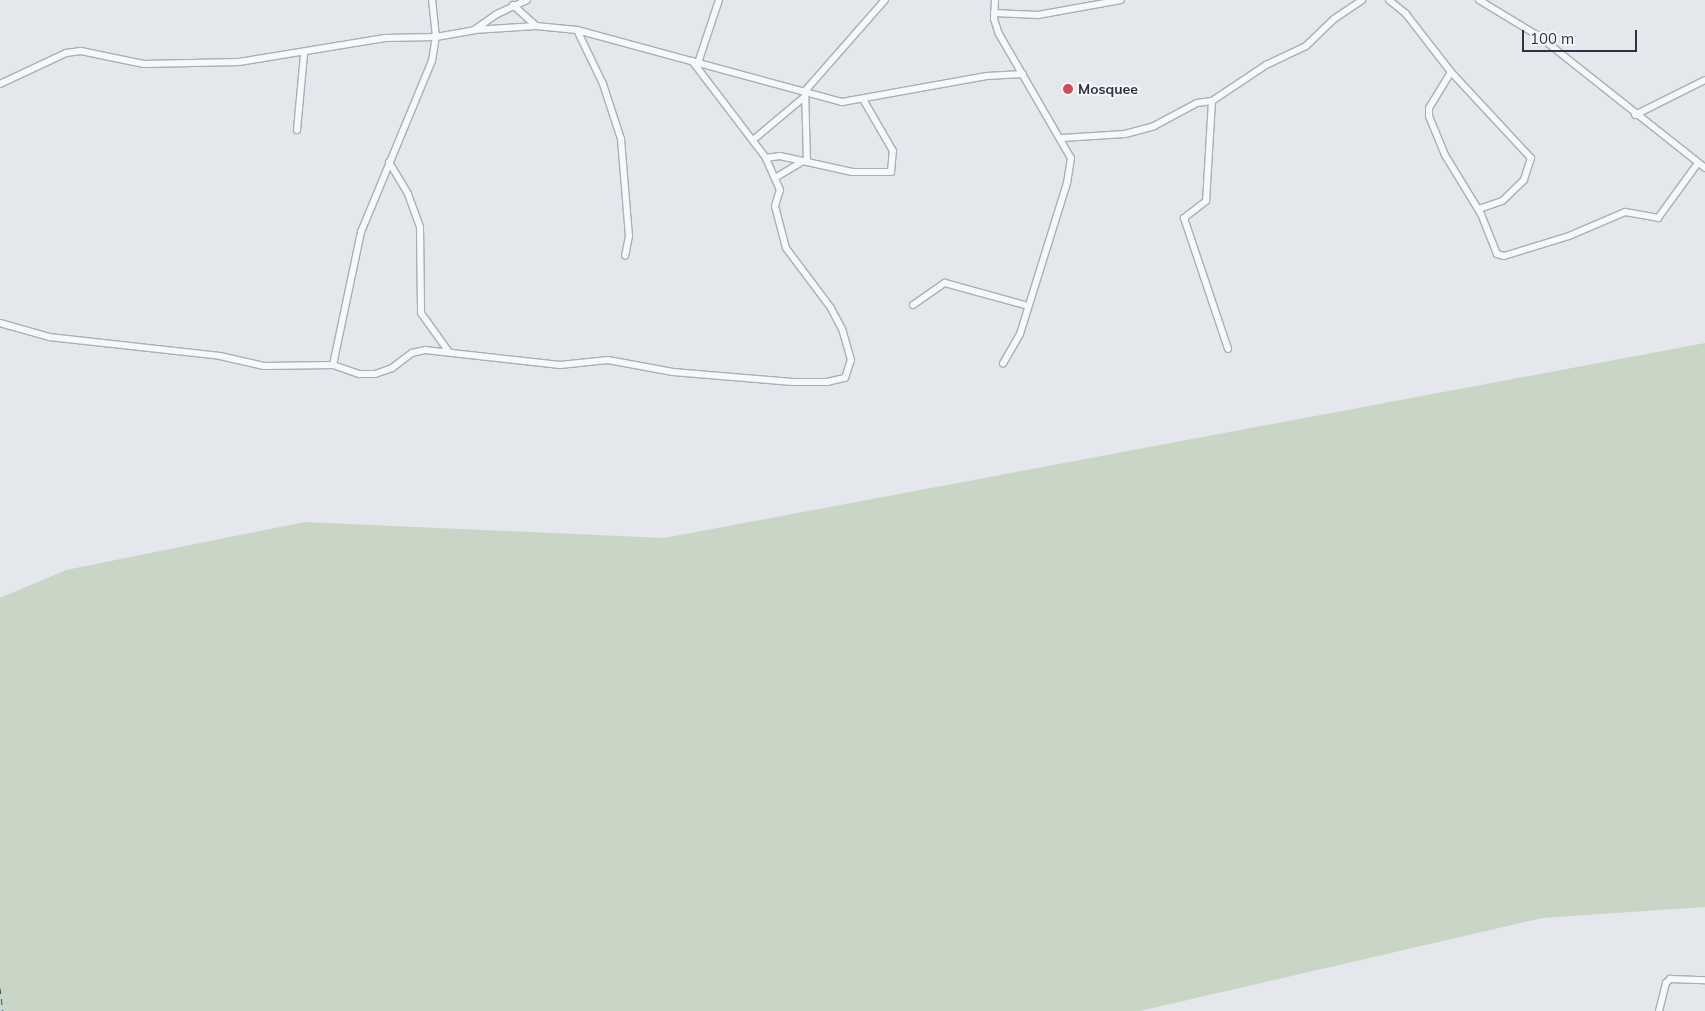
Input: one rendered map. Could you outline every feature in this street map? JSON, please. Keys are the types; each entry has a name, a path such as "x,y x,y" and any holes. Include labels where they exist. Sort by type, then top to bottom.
{"street":[{"path":"334,364 361,232 432,61 436,36 432,0"},
{"path":"474,30 513,5 527,0"},
{"path":"695,62 719,0"},
{"path":"753,140 804,95 885,0"},
{"path":"994,0 994,13 998,34 1062,138 1071,167 1020,334 1003,364"},
{"path":"994,13 1038,15 1121,0"},
{"path":"1062,138 1125,134 1154,126 1197,103 1212,101 1266,65 1306,46 1334,19 1362,0"},
{"path":"1389,0 1406,14 1451,72 1532,158 1524,180 1502,200 1479,209"},
{"path":"1479,0 1540,37 1635,115 1705,168"},
{"path":"513,5 536,26"},
{"path":"0,84 66,53 82,51 144,64 239,62 304,54 385,38 436,36 474,30 536,26 577,30 695,62 804,95 842,102 864,101 987,76 1023,74"},
{"path":"577,30 603,84 622,139 629,236 625,256"},
{"path":"297,130 304,54"},
{"path":"0,323 49,337 220,356 264,366 334,364 359,374 375,374 392,368 412,353 425,350 560,365 608,360 673,372 801,382 845,378 851,360 842,329 832,308 786,248 776,210 781,194 766,158 695,62"},
{"path":"1451,72 1429,108 1429,116 1445,154 1479,209 1493,250 1504,256 1569,236 1625,212 1658,218 1698,163"},
{"path":"1635,115 1705,80"},
{"path":"804,95 808,139 805,161"},
{"path":"766,158 805,161 852,172 891,172 893,151 864,101"},
{"path":"1212,101 1206,202 1184,218 1228,349"},
{"path":"775,178 805,161"},
{"path":"389,162 408,194 420,227 421,313 449,352"},
{"path":"914,305 945,283 1028,306"},
{"path":"1660,1011 1666,983 1670,979 1705,980"}],"green space":[{"path":"1705,343 1705,907 1542,918 1140,1011 0,1011 0,598 66,570 305,522 664,538"}],"ferry route":[{"path":"0,988 3,1011"}],"place":[{"name":"Mosquee","path":"1068,89"}]}
